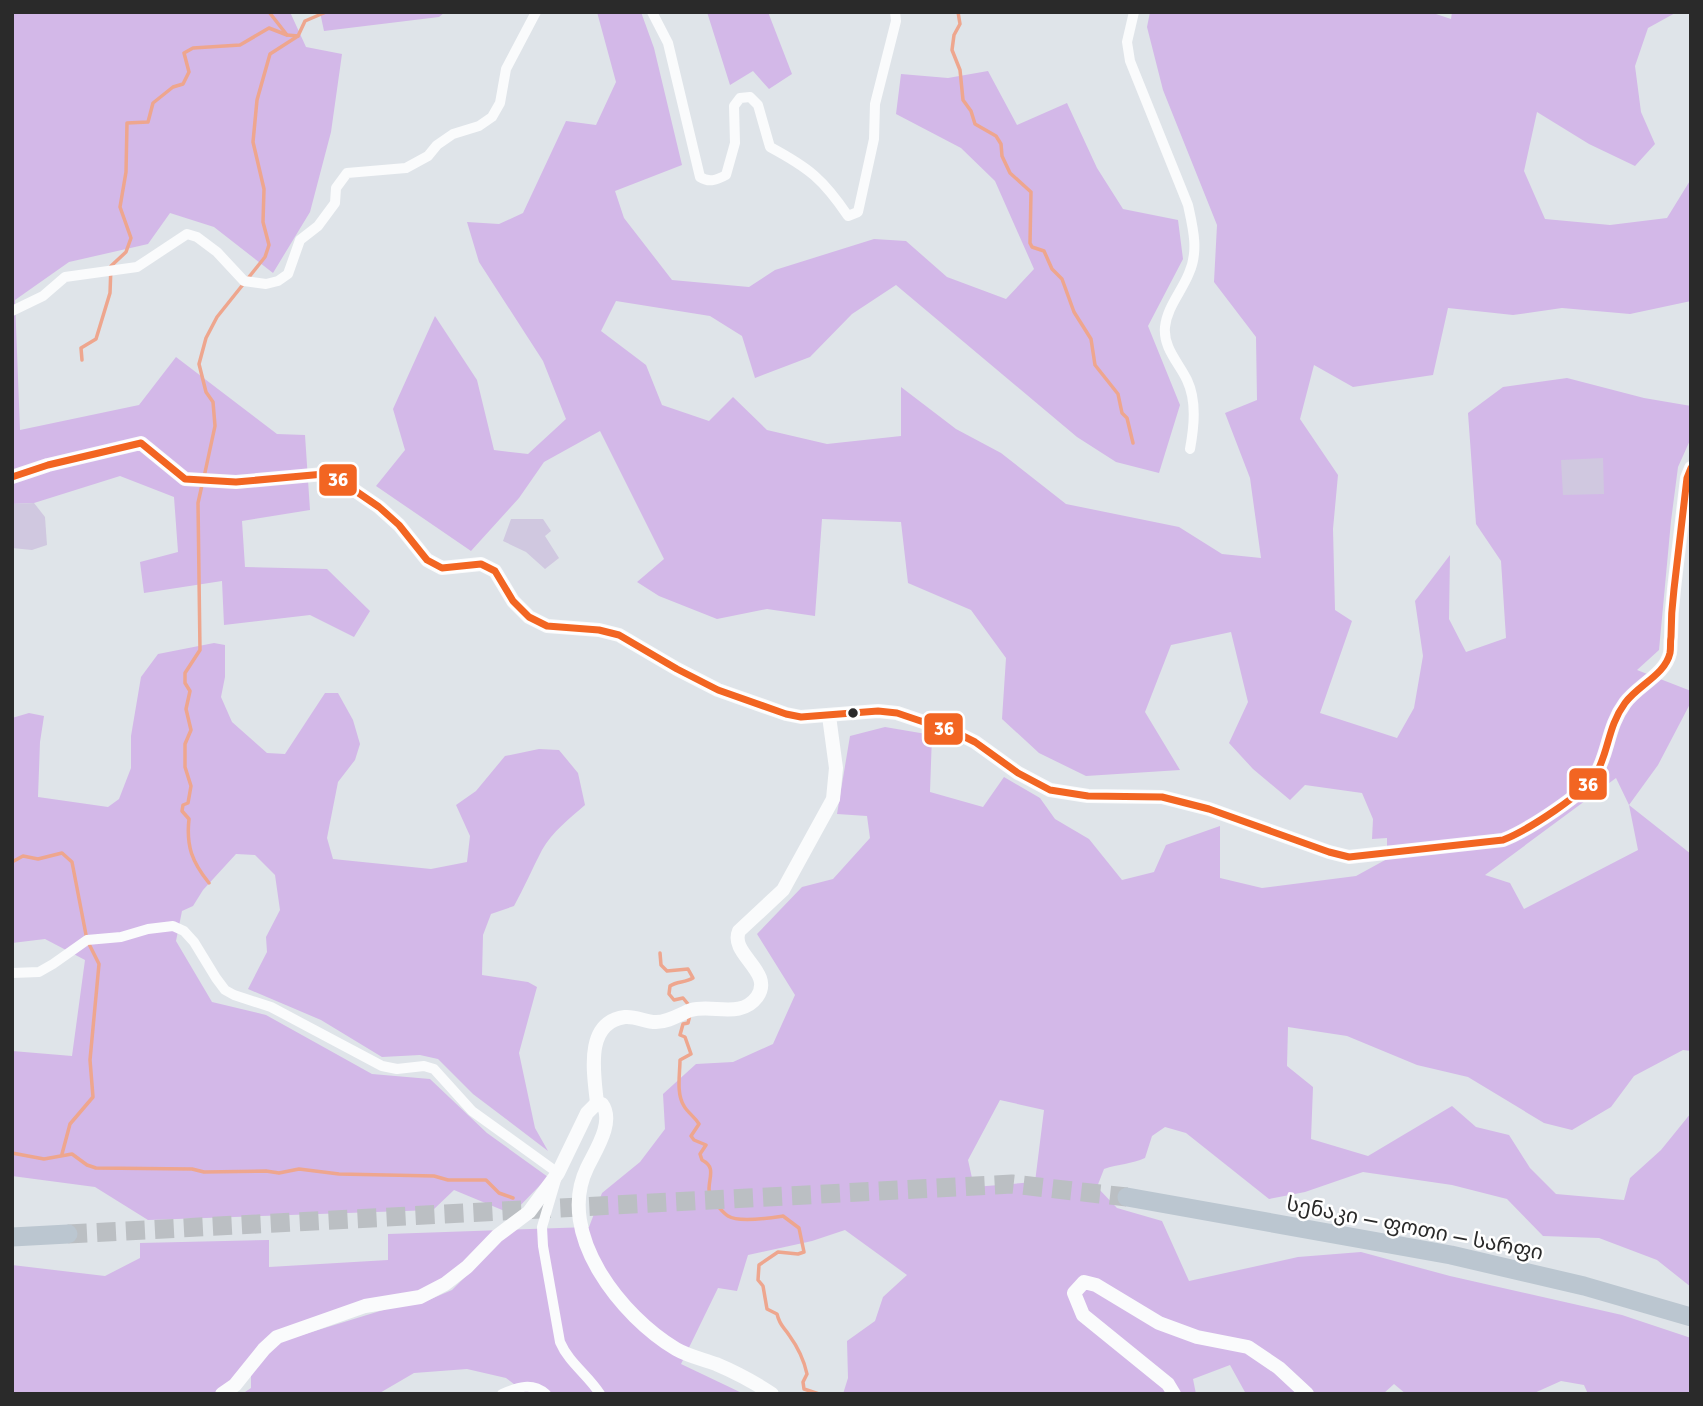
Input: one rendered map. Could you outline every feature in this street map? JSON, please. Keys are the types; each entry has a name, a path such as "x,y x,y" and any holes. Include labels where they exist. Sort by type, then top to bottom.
{"highway":[{"name":"სენაკი — ფოთი — სარფი","path":"1127,1197 1451,1255 1584,1286 1691,1317"},
{"path":"12,1237 68,1234"}],"street":[{"path":"12,311 43,296 65,277 137,267 187,234 197,237 217,252 244,281 266,284 278,281 288,274 300,240 318,226 335,203 336,188 347,173 406,168 428,156 437,145 453,134 479,126 492,117 499,103 506,69 536,12"},
{"path":"652,12 668,43 700,177 717,180 726,175 735,143 734,106 740,98 750,97 758,105 770,147 807,167 834,194 848,216 858,212 864,189 874,139 876,104 896,21 895,12"},
{"path":"1134,12 1127,42 1130,61 1188,205 1193,229 1195,251 1190,272 1170,310 1165,327 1167,343 1188,382 1192,396 1194,420 1190,449"},
{"path":"12,477 48,465 141,443 186,479 236,482 324,474 341,481 379,508 399,525 426,560 442,568 481,564 495,571 513,601 538,622 547,626 599,630 619,635 718,691 763,708 801,717 878,711 897,713 975,742 1018,773 1050,790 1088,796 1162,797 1209,808 1349,857 1503,840 1514,836 1562,804 1593,779 1599,770 1612,725 1623,705 1637,688 1665,665 1671,652 1674,590 1687,478 1691,468"},
{"path":"222,1394 235,1385 277,1337 365,1306 426,1295 446,1284 497,1236 529,1212 558,1172 587,1113 597,1102 594,1048 598,1036 608,1024 622,1017 636,1016 657,1022 699,1008 734,1010 747,1006 756,998 761,989 761,978 739,945 737,937 783,890 833,799 836,768 829,716"},
{"path":"12,973 39,972 87,940 121,937 148,929 173,926 184,931 194,942 225,990 271,1007 382,1066 397,1069 424,1066 434,1069 472,1111 558,1172"},
{"path":"597,1102 605,1108 606,1117 602,1135 583,1175 579,1192 579,1212 588,1248 608,1286 642,1325 677,1349 728,1369 772,1394"},
{"path":"558,1172 542,1227 559,1342 566,1356 586,1374 600,1394"},
{"path":"1174,1394 1168,1384 1083,1315 1074,1293 1084,1282 1096,1285 1159,1323 1197,1337 1248,1347 1279,1368 1307,1394"},
{"path":"502,1394 523,1386 539,1388 547,1394"}],"shaded area":[{"path":"12,12 290,12 306,47 342,54 331,132 310,212 273,273 214,227 170,213 148,244 69,262 15,300 20,430 139,405 176,357 277,434 305,435 310,510 242,521 245,567 327,569 370,611 354,637 310,615 224,625 222,581 144,593 140,562 178,552 174,497 120,476 34,503 12,504"},
{"path":"320,12 445,12 439,17 324,31"},
{"path":"597,12 641,12 654,48 682,165 615,191 624,218 672,280 749,287 775,270 874,239 906,241 947,277 1006,299 1034,269 995,181 961,148 896,114 901,74 948,78 988,71 1017,125 1067,103 1097,168 1123,209 1178,220 1183,259 1148,326 1180,405 1159,473 1116,462 1077,437 896,285 852,314 810,357 755,378 742,336 710,316 616,301 601,331 646,365 662,405 709,421 733,397 767,430 827,444 901,436 901,387 956,429 1001,453 1066,504 1179,527 1222,554 1261,558 1250,478 1225,413 1257,400 1256,337 1214,282 1217,225 1163,90 1147,27 1150,12 1430,12 1451,19 1452,12 1677,12 1648,28 1635,66 1641,112 1655,144 1635,166 1589,144 1537,112 1524,171 1545,219 1610,225 1667,218 1691,179 1691,301 1630,314 1562,308 1513,315 1448,308 1433,375 1353,387 1314,365 1300,419 1338,475 1333,529 1335,610 1352,621 1320,713 1397,738 1414,708 1423,656 1415,601 1450,555 1449,619 1466,652 1506,638 1501,561 1476,524 1468,413 1503,387 1567,378 1644,398 1691,406 1691,438 1678,467 1659,650 1637,670 1691,691 1691,702 1658,765 1629,805 1691,854 1691,1051 1683,1050 1634,1076 1611,1107 1572,1130 1544,1123 1468,1077 1417,1065 1347,1036 1288,1027 1287,1066 1313,1087 1311,1139 1368,1156 1452,1106 1476,1127 1509,1135 1530,1168 1556,1194 1624,1200 1630,1178 1661,1150 1691,1113 1691,1287 1657,1260 1599,1238 1543,1236 1507,1199 1452,1185 1363,1172 1305,1192 1269,1199 1186,1133 1165,1127 1152,1136 1145,1158 1104,1169 1097,1187 1117,1208 1162,1221 1189,1281 1298,1257 1361,1252 1450,1276 1622,1315 1691,1338 1691,1394 1588,1394 1584,1385 1561,1381 1532,1394 1406,1394 1394,1384 1383,1394 1246,1394 1230,1365 1193,1379 1196,1394 843,1394 848,1378 847,1341 875,1321 883,1297 907,1275 845,1230 812,1241 748,1255 737,1291 718,1288 681,1364 744,1394 527,1394 506,1378 467,1369 414,1373 378,1394 242,1394 251,1388 251,1373 223,1394 12,1394 12,1265 105,1276 140,1258 140,1243 269,1240 269,1267 388,1260 388,1234 589,1227 602,1193 640,1162 665,1129 663,1094 696,1064 733,1062 773,1044 795,995 757,934 802,887 833,879 870,838 867,816 837,814 850,736 885,727 932,735 930,792 983,807 1004,777 1040,798 1055,819 1089,839 1122,880 1154,872 1166,845 1220,826 1220,878 1262,888 1356,876 1387,859 1387,838 1372,839 1373,819 1362,793 1305,785 1290,800 1253,769 1229,743 1248,702 1231,632 1171,645 1145,712 1180,770 1086,776 1039,753 1002,719 1006,658 971,610 908,583 901,522 822,519 815,616 767,609 717,619 659,596 637,582 664,559 600,431 544,462 519,498 471,551 376,486 405,450 393,409 435,316 477,380 494,450 528,454 566,419 543,361 479,262 467,222 499,224 523,213 566,121 596,125 616,82","holes":["1616,778 1629,805 1638,850 1524,909 1510,883 1485,875","1000,1100 1044,1110 1035,1182 974,1187 968,1160","498,1244 452,1290 424,1302 393,1307 279,1342 264,1359 275,1333 435,1290"]},
{"path":"707,12 768,12 792,74 769,89 753,71 730,85"},
{"path":"1603,458 1604,494 1563,495 1561,460"},
{"path":"34,503 45,517 47,545 32,550 12,548 12,504"},
{"path":"511,519 543,519 551,531 545,536 559,558 545,569 526,552 503,541"},
{"path":"214,643 225,645 225,677 221,697 232,722 267,753 285,754 325,693 338,693 353,720 360,744 355,760 338,782 327,838 333,859 431,869 467,862 470,836 456,805 476,791 505,756 539,749 559,750 578,773 585,805 551,837 514,906 491,914 483,935 482,975 528,982 537,987 519,1053 535,1128 548,1151 473,1094 438,1059 420,1055 382,1057 321,1020 248,989 267,952 266,937 280,910 275,875 255,855 236,854 203,890 193,906 182,911 176,941 212,1002 266,1015 372,1074 430,1079 487,1133 548,1177 512,1214 454,1190 433,1210 148,1220 95,1187 12,1176 12,1051 72,1056 85,960 45,939 12,943 12,718 29,713 44,716 38,797 108,807 119,799 131,768 131,736 141,677 158,654"}],"waterway":[{"path":"269,12 287,35 298,36"},
{"path":"204,477 215,426 213,402 206,392 199,364 206,338 217,317 265,257 269,245 263,222 264,189 253,142 257,100 270,54 298,36 305,21 326,12"},
{"path":"958,12 960,24 954,35 952,50 960,70 963,100 971,111 975,124 996,136 1010,173 1031,192 1030,243 1032,247 1044,251 1052,269 1062,279 1074,312 1091,339 1095,365 1118,394 1133,443"},
{"path":"82,360 81,348 96,339 110,293 111,266 126,252 131,238 120,207 126,172 127,123 148,122 153,103 173,87 183,84 189,72 184,53 193,48 240,45 269,28 287,35"},
{"path":"202,485 198,503 200,650 185,673 185,683 190,691 186,709 191,730 185,744 185,767 191,786 188,803 183,805 182,811 189,819 188,837 192,853 198,868 209,883"},
{"path":"12,862 23,856 38,859 62,853 72,862 87,940 99,964 90,1060 93,1097 70,1124 62,1154"},
{"path":"660,953 661,965 667,971 688,969 693,978 670,986 669,994 674,1000 683,998 688,1004"},
{"path":"690,1015 688,1023 683,1024 680,1035 685,1037 691,1054 680,1060 679,1090 684,1106 699,1124 691,1136 706,1145 700,1154 711,1173 710,1195 723,1212 733,1218 783,1216 799,1228 804,1252 778,1252 759,1265 758,1280 763,1286 767,1309 777,1314 802,1358 807,1374 803,1382 804,1389 819,1394"},
{"path":"12,1153 44,1159 72,1154 96,1168 279,1173 299,1169 339,1174 486,1180 499,1193 513,1198"}],"tunnel":[{"path":"68,1234 1012,1184 1127,1197"}],"transit line":[{"name":"36","path":"12,477 48,465 141,443 185,479 236,482 324,474 341,481 379,507 399,525 427,560 442,568 481,564 495,571 513,601 529,617 547,626 599,630 619,635 718,690 801,717 878,711 897,713 975,742 1018,773 1050,790 1088,796 1162,797 1209,809 1349,857 1503,840 1555,810 1591,781 1601,764 1619,712 1630,697 1663,668 1670,653 1672,607 1687,478 1691,468"}]}
